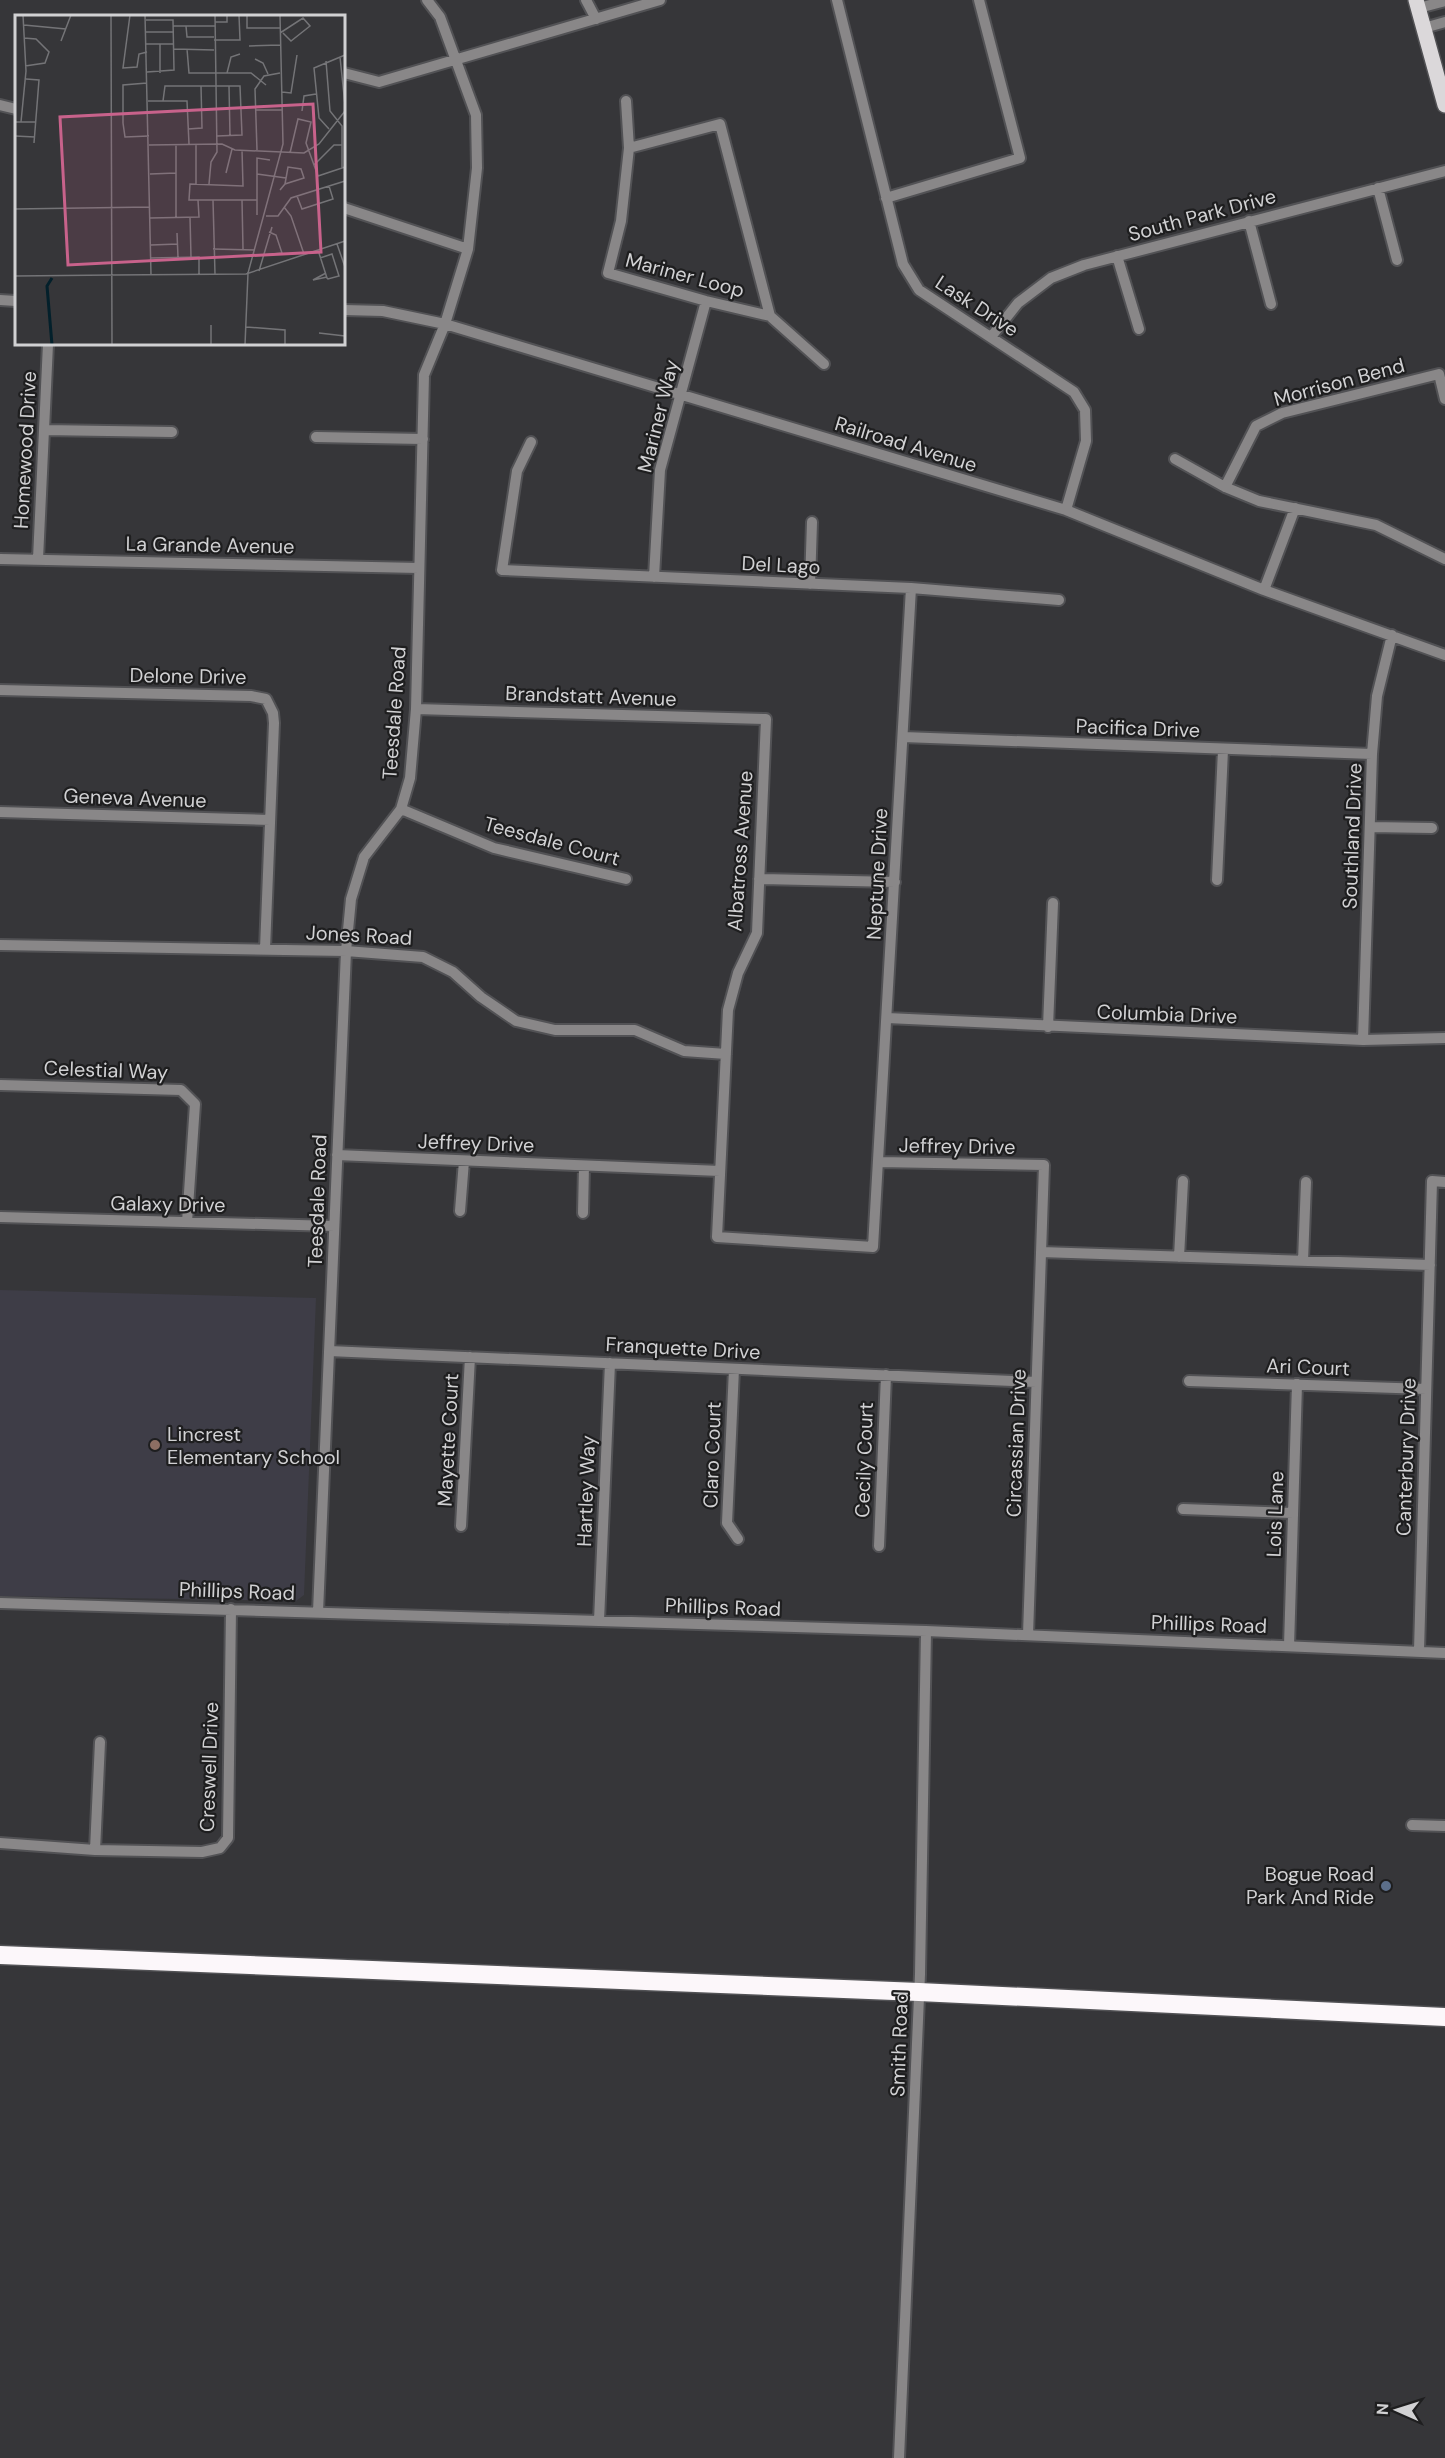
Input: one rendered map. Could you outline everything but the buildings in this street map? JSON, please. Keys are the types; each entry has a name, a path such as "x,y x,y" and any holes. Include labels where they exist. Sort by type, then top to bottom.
{"highway":[{"path":"0,1955 919,1992 1445,2017"}],"main road":[{"path":"1418,4 1445,105"}],"street":[{"name":"Teesdale Road","path":"318,1612 346,951 351,899 364,857 401,810 410,778 416,709 424,375 445,324 468,249 477,168 476,115 440,17 427,0"},
{"path":"586,0 596,19"},
{"path":"345,73 379,82 660,0"},
{"name":"Lask Drive","path":"837,0 903,264 919,290 1074,392 1085,410 1086,441 1066,510"},
{"path":"886,198 1020,158 979,0"},
{"path":"1418,4 1445,1"},
{"path":"1424,28 1445,22"},
{"name":"Mariner Loop","path":"626,101 629,148 621,221 608,273 706,301 770,316 824,364"},
{"path":"0,105 15,109"},
{"name":"Mariner Loop","path":"629,148 720,124 770,316"},
{"name":"South Park Drive","path":"991,337 1018,303 1051,278 1084,265 1445,171"},
{"path":"1378,188 1398,260"},
{"path":"345,208 468,249"},
{"path":"1249,221 1271,304"},
{"path":"1118,256 1140,329"},
{"path":"0,300 15,301"},
{"name":"Mariner Way","path":"654,577 660,471 706,301"},
{"name":"Railroad Avenue","path":"345,310 383,311 445,324 1066,510 1264,590 1445,655"},
{"name":"Homewood Drive","path":"38,559 48,345"},
{"name":"Morrison Bend","path":"1225,487 1256,426 1282,413 1439,374 1445,399"},
{"path":"44,430 171,432"},
{"path":"316,437 423,439"},
{"name":"Del Lago","path":"531,442 517,471 502,570 911,588 1059,600"},
{"path":"1175,459 1225,487 1259,501 1376,525 1445,559"},
{"path":"1264,590 1295,508"},
{"path":"810,584 812,522"},
{"name":"La Grande Avenue","path":"0,559 418,568"},
{"name":"Neptune Drive","path":"879,1162 911,588"},
{"name":"Southland Drive","path":"1363,1040 1372,754 1377,696 1392,635"},
{"name":"Delone Drive","path":"0,690 251,696 266,699 273,713 274,723 265,949"},
{"name":"Brandstatt Avenue","path":"416,709 766,719"},
{"name":"Albatross Avenue","path":"720,1171 728,1010 738,974 757,933 766,719"},
{"name":"Pacifica Drive","path":"903,736 1372,754"},
{"path":"1217,880 1223,750"},
{"name":"Teesdale Court","path":"401,810 494,848 626,879"},
{"name":"Geneva Avenue","path":"0,812 270,820"},
{"path":"1370,827 1432,828"},
{"path":"759,879 895,882"},
{"path":"1048,1027 1053,903"},
{"name":"Jones Road","path":"0,945 346,951 423,957 453,972 481,997 516,1021 555,1030 635,1030 684,1051 726,1054"},
{"name":"Columbia Drive","path":"887,1018 1363,1040 1445,1038"},
{"name":"Celestial Way","path":"0,1085 181,1090 195,1104 187,1222"},
{"name":"Jeffrey Drive","path":"337,1155 720,1171 717,1237 873,1247 879,1162 1044,1165 1041,1252"},
{"path":"460,1211 464,1161"},
{"path":"583,1213 584,1166"},
{"path":"1179,1257 1183,1181"},
{"path":"1303,1261 1306,1182"},
{"path":"1041,1252 1430,1265 1432,1182 1445,1182"},
{"name":"Galaxy Drive","path":"0,1217 334,1226"},
{"name":"Circassian Drive","path":"1028,1635 1041,1252"},
{"name":"Canterbury Drive","path":"1419,1651 1430,1265"},
{"name":"Franquette Drive","path":"329,1351 1036,1382"},
{"name":"Mayette Court","path":"461,1526 470,1357"},
{"name":"Hartley Way","path":"599,1621 610,1363"},
{"name":"Claro Court","path":"734,1369 727,1523 738,1539"},
{"name":"Cecily Court","path":"879,1546 886,1376"},
{"name":"Ari Court","path":"1189,1380 1426,1389"},
{"name":"Lois Lane","path":"1289,1646 1297,1384"},
{"path":"1183,1509 1293,1514"},
{"name":"Phillips Road","path":"0,1603 926,1631 1445,1653"},
{"name":"Creswell Drive","path":"0,1844 95,1850 202,1852 220,1848 228,1838 231,1609"},
{"name":"Smith Road","path":"899,2458 919,1992 926,1631"},
{"path":"95,1850 100,1742"},
{"path":"1412,1825 1445,1826"}],"shaded area":[{"name":"Lincrest Elementary School","path":"0,1290 316,1298 304,1595 296,1601 0,1596"}],"place":[{"name":"Lincrest Elementary School","path":"155,1445"},
{"name":"Bogue Road Park And Ride","path":"1386,1886"}]}
